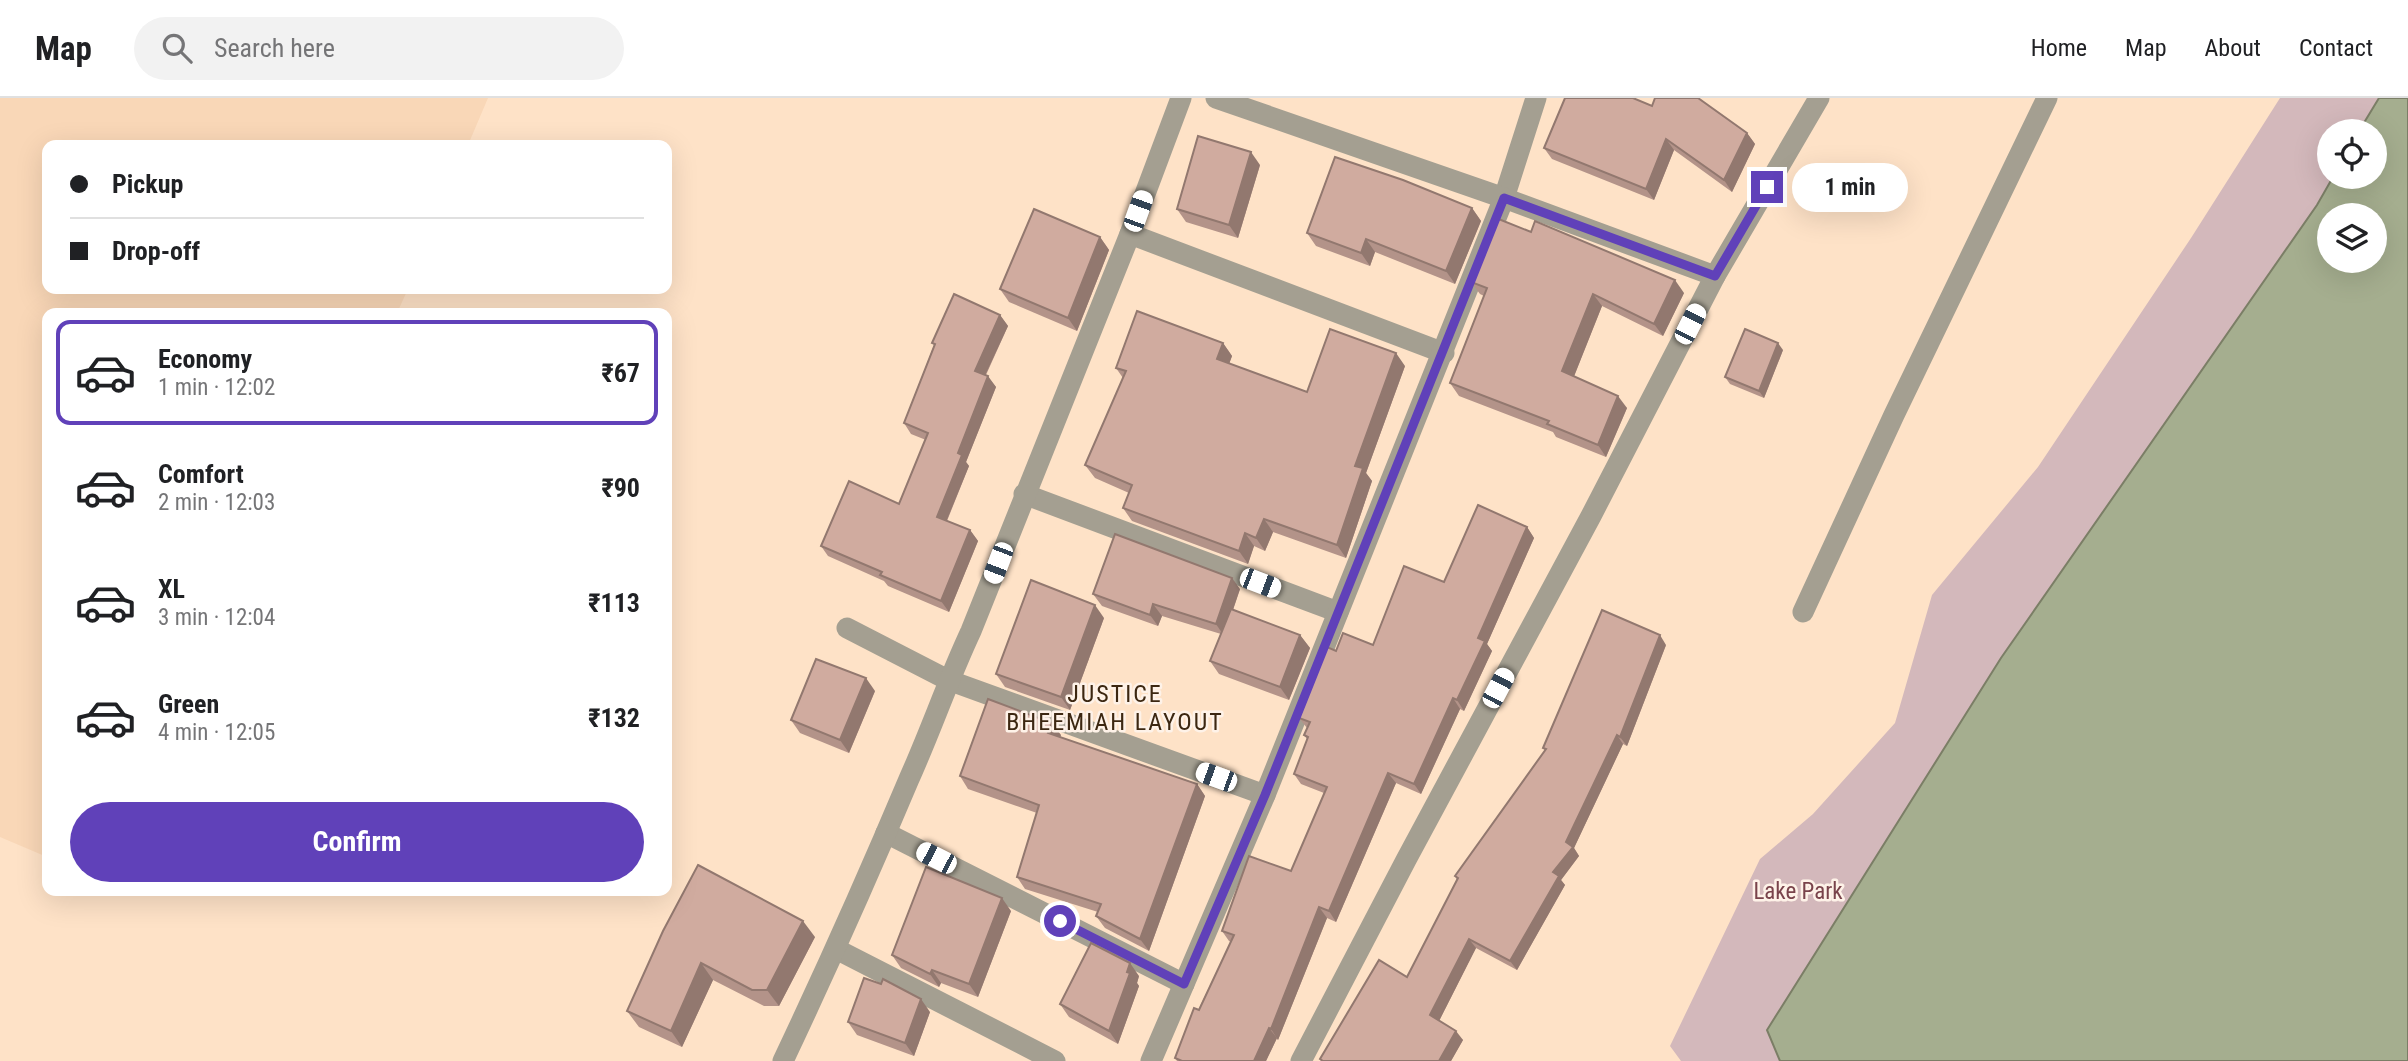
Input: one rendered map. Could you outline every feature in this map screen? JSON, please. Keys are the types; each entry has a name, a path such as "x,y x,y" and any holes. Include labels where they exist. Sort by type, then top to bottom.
{"street":[{"path":"783,1061 836,949 971,631 1130,234 1181,98"},
{"path":"1216,98 1504,198 1715,276"},
{"path":"1151,1061 1265,795 1444,353 1504,198 1536,98"},
{"path":"1301,1061 1591,516 1715,276 1818,98"},
{"path":"1803,612 1894,415 2047,98"},
{"path":"1130,234 1444,353"},
{"path":"1024,494 1338,612"},
{"path":"847,628 948,680 1265,795"},
{"path":"886,833 1184,984"},
{"path":"836,949 1055,1061"}],"shaded area":[{"path":"0,98 488,98 470,140 42,140 42,294 406,294 399,308 42,308 42,855 0,837"},
{"path":"2379,98 2408,98 2408,1061 1780,1061 1767,1030 2001,658 2317,205 2317,273 2387,273 2387,203 2318,203 2326,189 2387,189 2387,119 2366,119"}],"green space":[{"name":"Lake Park","path":"2280,98 2379,98 2366,119 2317,119 2317,189 2326,189 2001,658 1767,1030 1780,1061 1681,1061 1670,1046 1760,859 1813,814 1895,723 1932,595 2038,467 2191,238"}],"building":[{"path":"1565,98 1633,98 1652,106 1655,98 1698,98 1747,133 1724,180 1666,139 1646,189 1544,148"},
{"path":"1198,136 1251,152 1229,225 1177,209"},
{"path":"1335,157 1403,180 1472,208 1446,271 1366,239 1361,253 1307,233"},
{"path":"1034,209 1100,237 1068,318 1000,289"},
{"path":"1496,218 1531,232 1535,221 1675,280 1654,324 1593,294 1562,371 1618,396 1598,445 1547,424 1549,421 1450,383 1487,288 1471,282"},
{"path":"954,294 1000,315 975,371 988,376 958,453 962,455 937,517 970,530 941,601 821,546 849,481 899,504 928,433 904,423 935,344 932,343"},
{"path":"1137,311 1223,343 1217,359 1307,392 1330,329 1396,353 1355,466 1363,468 1337,545 1264,519 1256,538 1245,533 1239,551 1123,508 1132,485 1085,465 1126,371 1116,368"},
{"path":"1745,329 1778,343 1759,391 1725,377"},
{"path":"1478,505 1527,527 1478,638 1485,641 1457,700 1453,698 1414,784 1388,773 1329,911 1319,907 1271,1029 1269,1028 1254,1061 1182,1061 1175,1058 1194,1008 1199,1010 1234,935 1222,931 1249,856 1291,871 1327,787 1294,774 1308,737 1304,735 1310,722 1299,718 1327,647 1336,651 1343,633 1373,645 1404,566 1444,582"},
{"path":"1115,534 1232,578 1216,624 1153,604 1150,615 1093,594"},
{"path":"1031,580 1095,605 1061,697 996,674"},
{"path":"1231,609 1300,635 1280,687 1210,661"},
{"path":"1602,610 1660,635 1620,737 1617,735 1566,842 1573,847 1553,872 1559,876 1510,961 1469,939 1430,1015 1456,1031 1439,1061 1323,1061 1320,1059 1379,960 1407,977 1458,878 1455,876 1546,749 1543,748"},
{"path":"816,659 866,678 840,740 791,720"},
{"path":"988,699 1052,723 1048,733 1197,784 1140,939 1096,916 1101,904 1017,877 1039,805 960,776"},
{"path":"698,865 803,921 767,990 752,990 701,963 671,1031 627,1011 663,931"},
{"path":"926,867 1002,898 969,984 932,970 930,974 892,955"},
{"path":"1091,943 1130,963 1127,972 1130,973 1109,1031 1060,1004"},
{"path":"864,978 881,984 883,979 921,999 905,1043 848,1022"}],"district":[{"name":"JUSTICE BHEEMIAH LAYOUT","path":"1115,708"}],"route":[{"path":"1060,921 1184,984 1265,795 1504,198 1715,276 1767,187"}]}
